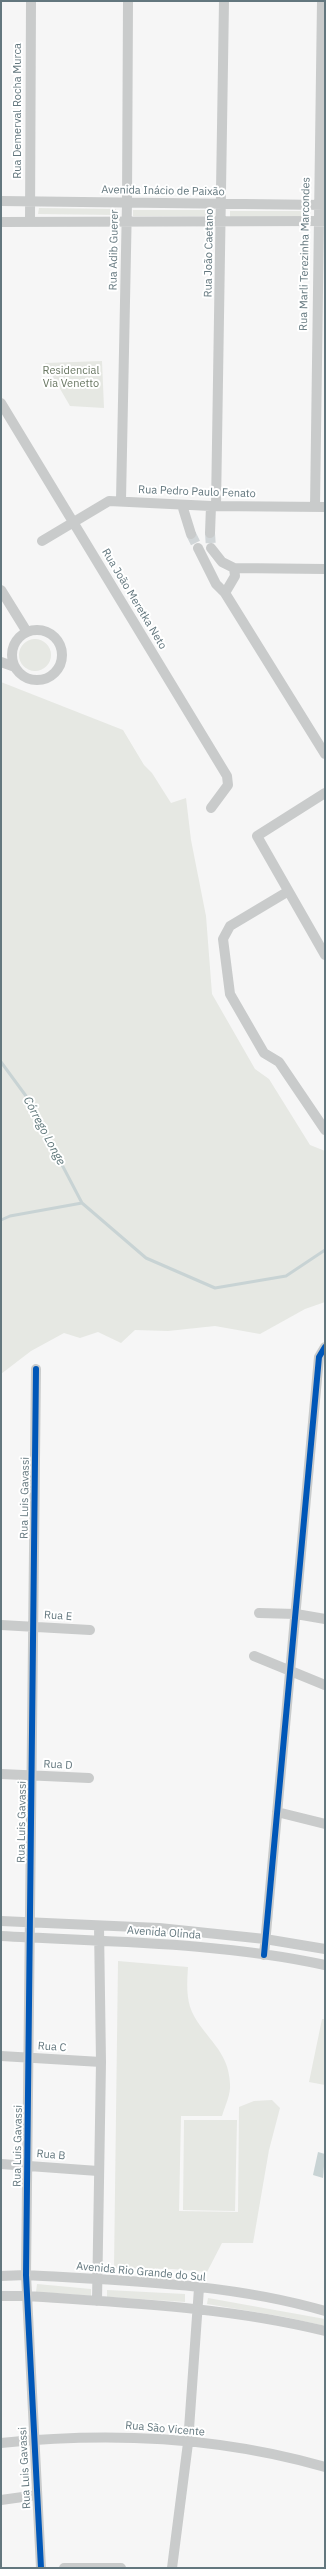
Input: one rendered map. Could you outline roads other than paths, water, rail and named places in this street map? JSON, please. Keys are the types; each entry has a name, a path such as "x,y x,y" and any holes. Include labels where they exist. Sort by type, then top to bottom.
{"street":[{"name":"Rua Demerval Rocha Murca","path":"30,222 31,1"},
{"name":"Rua Adib Guerer","path":"121,500 127,202 128,1"},
{"name":"Rua João Caetano","path":"210,533 214,506 222,221 224,1"},
{"name":"Rua Marli Terezinha Marcondes","path":"320,507 322,1"},
{"name":"Avenida Inácio de Paixão","path":"1,201 321,205"},
{"path":"1,222 321,221"},
{"name":"Rua João Meretka Neto","path":"1,403 228,776 228,785 211,808"},
{"name":"Rua Pedro Paulo Fenato","path":"42,541 73,521 109,501 121,500 214,506 320,507"},
{"path":"182,505 191,534"},
{"path":"198,548 201,559 216,584 225,593 325,754"},
{"path":"201,559 213,551 222,562 234,568 325,570"},
{"path":"225,593 235,576 234,568"},
{"path":"1,590 27,632"},
{"path":"36,630 52,635 61,650 60,663 53,674 37,680 20,674 15,667 13,647 21,636 27,632 36,630"},
{"path":"1,662 15,667"},
{"path":"325,793 257,836 287,892 325,954"},
{"path":"287,892 230,926 225,932 223,939 230,994 264,1053 280,1062 325,1130"},
{"path":"264,1955 319,1357 325,1347"},
{"name":"Rua Luis Gavassi","path":"36,1369 33,1775 26,2275 41,2568"},
{"path":"259,1613 296,1614 325,1619"},
{"name":"Rua E","path":"1,1625 90,1630"},
{"path":"254,1656 325,1685"},
{"name":"Rua D","path":"1,1774 89,1778"},
{"path":"277,1812 325,1824"},
{"name":"Avenida Olinda","path":"1,1921 30,1924 159,1928 265,1939 325,1949"},
{"path":"97,2301 101,2062 100,1927"},
{"name":"Avenida Olinda","path":"1,1936 168,1945 264,1955 325,1965"},
{"name":"Rua C","path":"1,2056 101,2062"},
{"name":"Rua B","path":"1,2164 27,2164 98,2171"},
{"name":"Avenida Rio Grande do Sul","path":"1,2276 26,2275 98,2279 199,2288 274,2300 325,2311"},
{"path":"172,2568 188,2443 196,2308 199,2288"},
{"path":"1,2296 27,2296 196,2308 258,2317 325,2331"},
{"name":"Rua São Vicente","path":"1,2443 34,2440 142,2438 253,2451 325,2467"},
{"path":"1,2500 37,2495"},
{"path":"64,2568 121,2568"}],"waterway":[{"name":"Córrego Longe","path":"1,1062 26,1096 82,1203"},
{"path":"1,1220 10,1216 82,1203 146,1258 215,1288 286,1276 325,1250"}],"tunnel":[{"path":"210,533 211,548"},
{"path":"191,534 198,548"}],"park label":[{"name":"Residencial Via Venetto","path":"71,377"}]}
